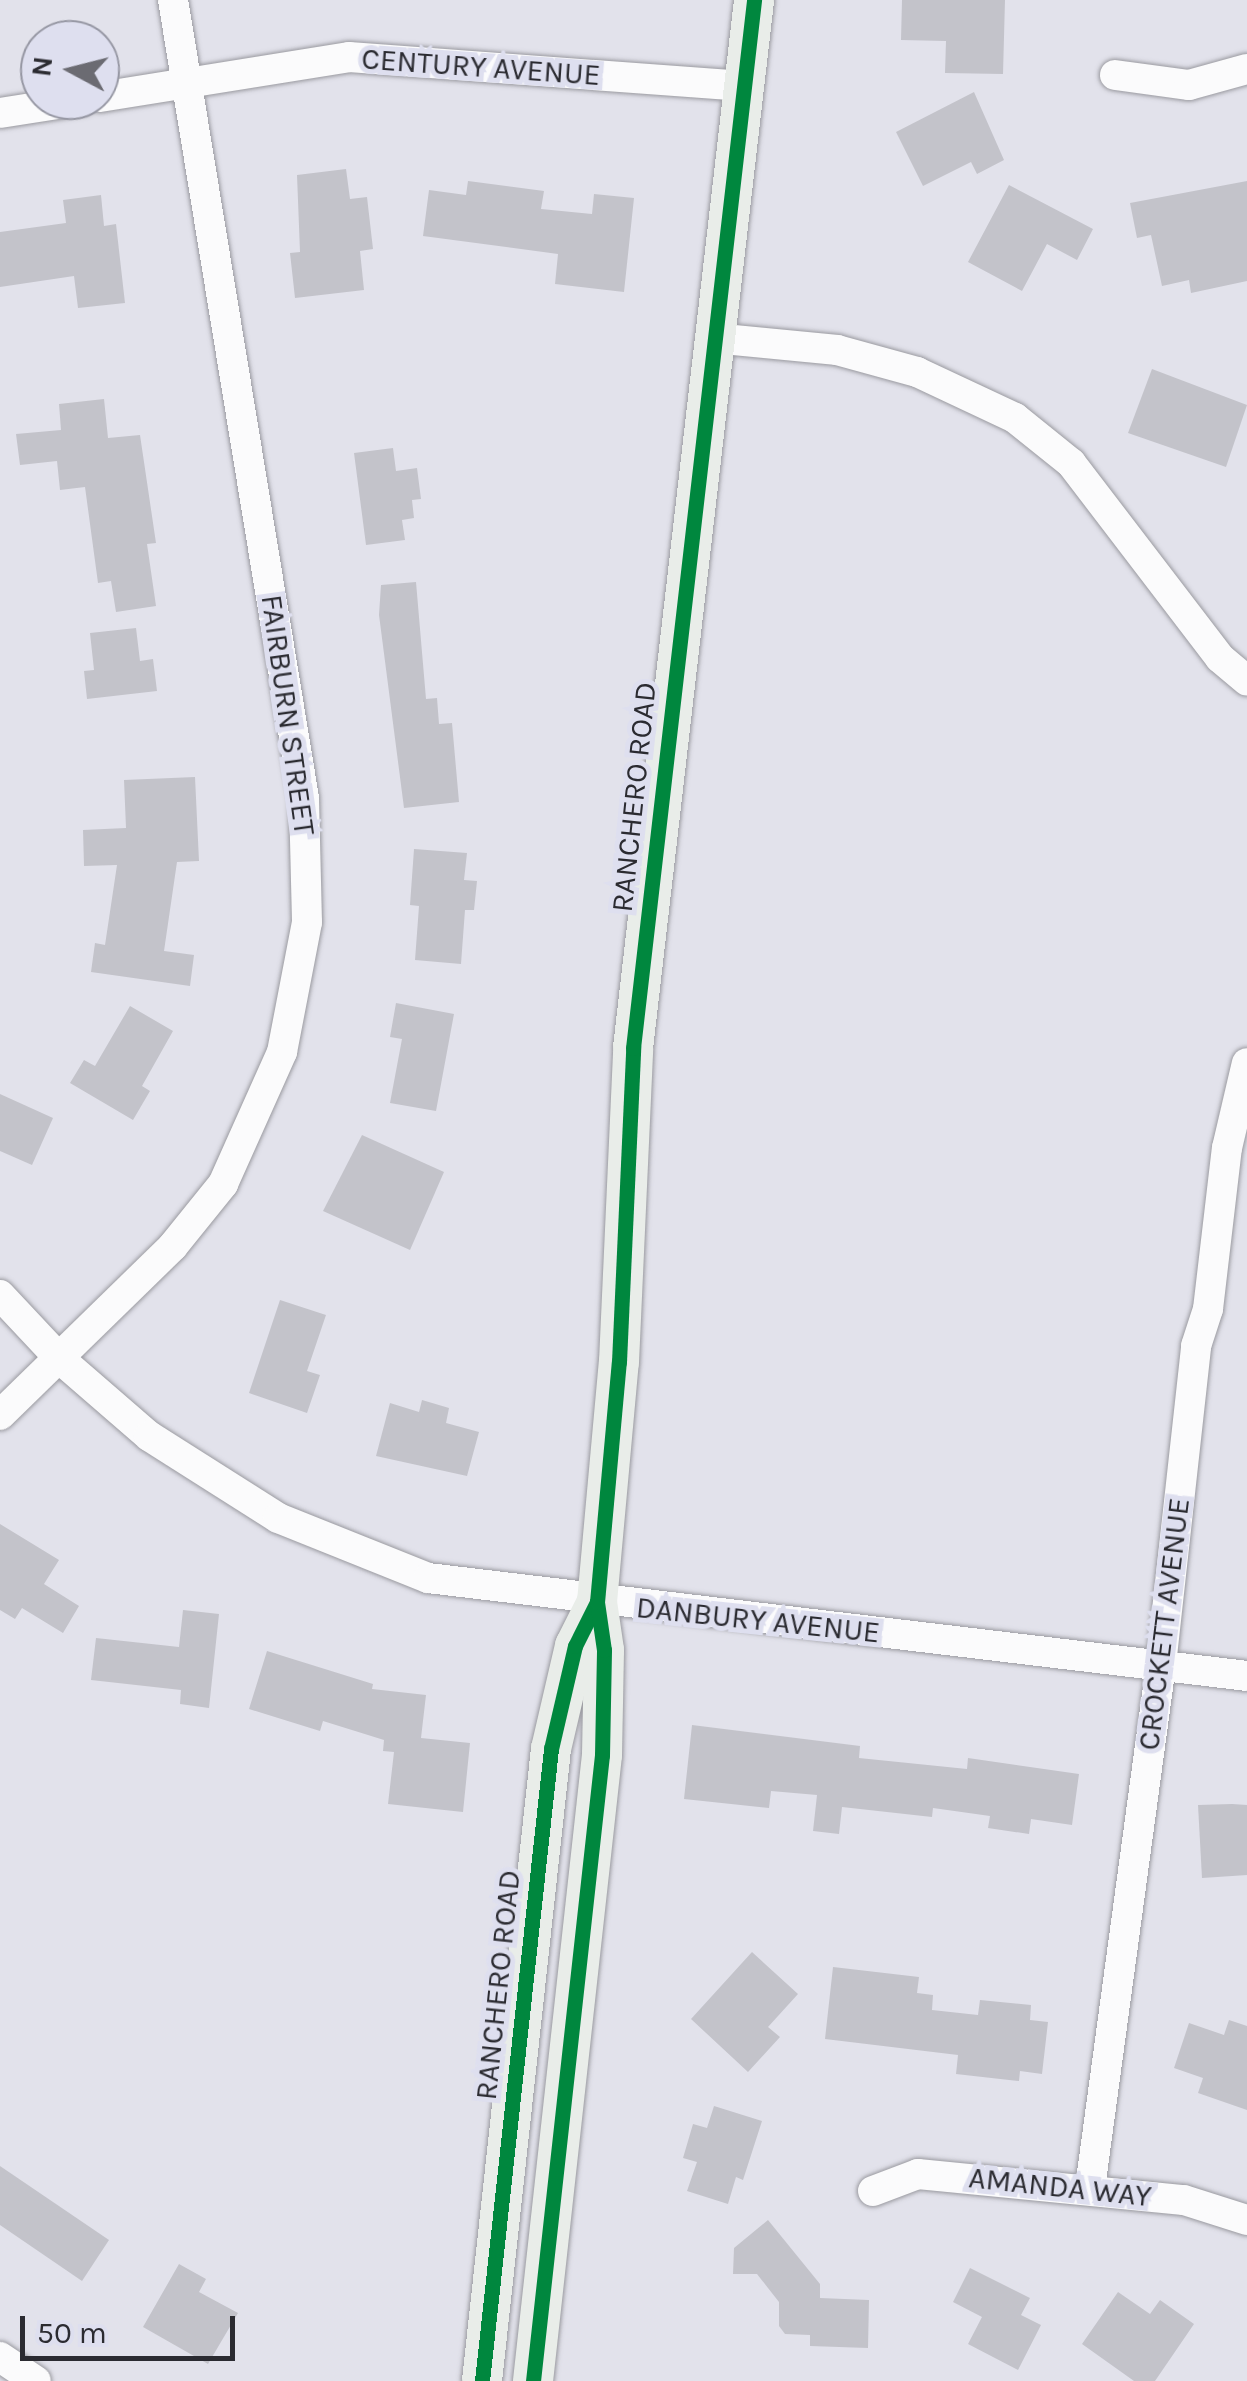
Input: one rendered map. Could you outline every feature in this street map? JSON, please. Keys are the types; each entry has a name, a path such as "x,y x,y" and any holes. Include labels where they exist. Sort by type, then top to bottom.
{"main road":[{"name":"RANCHERO ROAD","path":"533,2381 602,1755 604,1650 597,1602 619,1362 633,1048 754,0"},
{"name":"RANCHERO ROAD","path":"482,2381 551,1750 574,1646 597,1602"}],"street":[{"name":"FAIRBURN STREET","path":"0,1415 173,1246 223,1184 282,1052 307,922 304,798 173,0"},
{"name":"CENTURY AVENUE","path":"120,94 349,57 744,86"},
{"path":"1114,75 1189,85 1247,69"},
{"path":"713,338 837,350 917,372 1015,418 1071,463 1220,658 1247,681"},
{"name":"CROCKETT AVENUE","path":"1090,2188 1161,1665 1196,1346 1208,1309 1227,1148 1247,1063"},
{"name":"DANBURY AVENUE","path":"0,1295 60,1359 149,1436 278,1518 428,1578 597,1602 1247,1676"},
{"name":"AMANDA WAY","path":"874,2191 918,2174 1184,2200 1247,2220"},
{"path":"0,2356 36,2381"}],"building":[{"path":"902,0 1005,0 1003,74 945,73 946,41 901,40"},
{"path":"974,92 1004,160 977,174 971,162 923,186 896,132"},
{"path":"346,169 350,199 367,197 373,249 360,251 364,290 295,298 290,253 300,252 297,175"},
{"path":"468,181 544,191 541,209 592,214 594,194 634,198 624,292 555,284 558,254 423,236 429,190 466,195"},
{"path":"1247,181 1247,281 1191,293 1189,280 1162,286 1151,235 1137,238 1130,203"},
{"path":"1009,185 1093,229 1077,260 1047,244 1022,291 968,262"},
{"path":"101,195 104,226 116,224 125,303 78,308 74,276 0,287 0,232 66,223 63,200"},
{"path":"1152,369 1247,405 1226,467 1128,433"},
{"path":"104,399 108,438 140,435 156,543 147,544 156,606 116,612 111,581 98,583 85,487 60,490 57,461 20,465 16,434 61,430 59,404"},
{"path":"393,448 396,471 417,468 421,499 412,500 414,518 402,520 405,540 366,545 354,453"},
{"path":"416,582 426,699 437,698 439,724 452,723 459,802 404,808 379,615 381,585"},
{"path":"136,628 140,661 153,659 157,691 87,699 84,671 94,670 90,633"},
{"path":"195,777 199,861 177,862 164,951 194,955 190,986 91,972 95,943 105,945 117,865 84,866 83,830 126,828 124,780"},
{"path":"414,849 467,853 464,880 477,881 474,910 465,910 461,964 415,960 419,906 410,905"},
{"path":"396,1003 454,1014 436,1111 390,1103 402,1039 390,1037"},
{"path":"130,1006 173,1031 142,1086 150,1091 133,1120 70,1083 84,1060 95,1066"},
{"path":"0,1094 53,1118 32,1165 0,1151"},
{"path":"362,1135 444,1172 410,1250 323,1211"},
{"path":"280,1300 326,1315 307,1371 320,1375 307,1413 249,1393"},
{"path":"422,1400 449,1408 446,1423 479,1432 467,1476 376,1456 390,1403 419,1412"},
{"path":"0,1524 59,1560 44,1584 79,1606 63,1633 22,1608 15,1619 0,1610"},
{"path":"183,1610 219,1614 209,1708 180,1704 181,1690 91,1680 96,1638 179,1647"},
{"path":"267,1651 373,1684 372,1689 426,1695 421,1738 470,1743 463,1812 388,1804 394,1752 383,1751 384,1740 323,1721 320,1731 249,1709"},
{"path":"692,1725 860,1746 859,1758 967,1769 968,1758 1079,1774 1072,1825 1031,1819 1029,1834 988,1828 990,1816 933,1808 932,1817 842,1807 839,1834 813,1831 817,1795 771,1791 769,1808 684,1799"},
{"path":"1198,1805 1247,1805 1247,1875 1202,1878"},
{"path":"752,1952 798,1994 768,2027 780,2037 748,2072 691,2019"},
{"path":"833,1967 919,1977 917,1993 933,1995 932,2010 978,2015 980,2000 1031,2005 1030,2020 1048,2022 1042,2074 1020,2071 1019,2081 956,2074 958,2055 825,2039"},
{"path":"1229,2020 1247,2026 1247,2110 1198,2093 1203,2078 1174,2068 1189,2023 1224,2035"},
{"path":"714,2106 762,2121 743,2180 736,2177 728,2204 687,2191 697,2162 683,2158 693,2124 707,2128"},
{"path":"0,2166 109,2240 82,2281 0,2225"},
{"path":"768,2220 820,2284 820,2298 869,2300 868,2348 810,2346 810,2335 785,2334 779,2326 779,2302 757,2274 733,2274 734,2248"},
{"path":"179,2264 206,2279 199,2292 238,2313 208,2364 143,2327"},
{"path":"970,2268 1030,2298 1021,2315 1041,2325 1018,2370 968,2344 982,2317 953,2302"},
{"path":"1118,2292 1150,2314 1160,2300 1194,2324 1155,2381 1134,2381 1082,2344"}],"cycle path":[{"path":"533,2381 602,1755 604,1650 597,1602 619,1362 633,1048 754,0"},
{"path":"482,2381 551,1749 575,1646 597,1602"}]}
